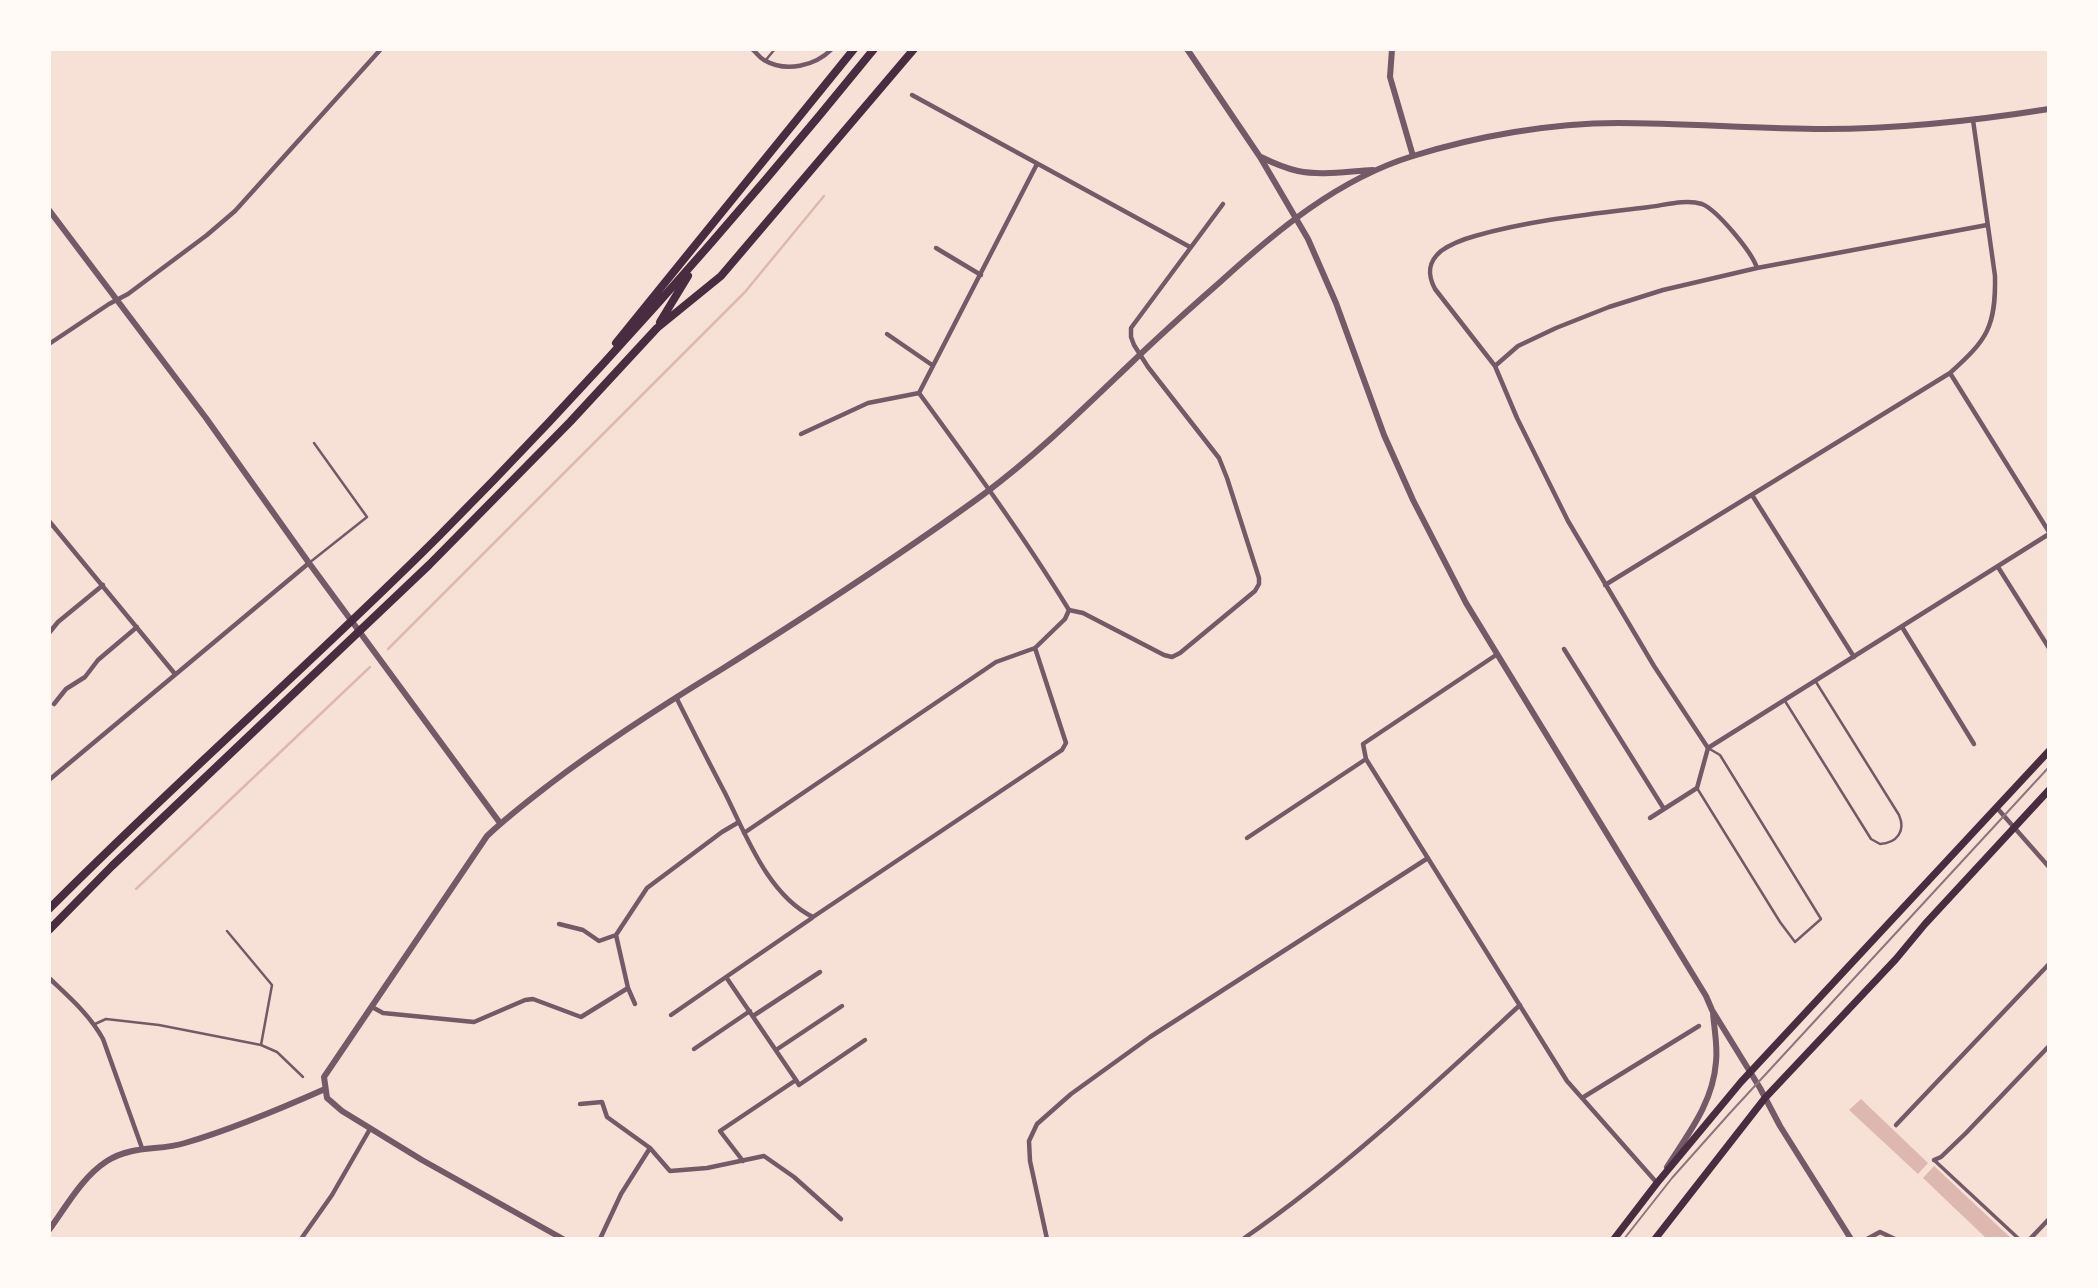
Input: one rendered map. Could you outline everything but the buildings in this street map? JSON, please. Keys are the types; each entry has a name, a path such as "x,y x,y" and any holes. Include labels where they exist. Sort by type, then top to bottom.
{"highway":[{"path":"575,395 854,49"},
{"path":"49,909 101,856 439,536 575,395 698,259 874,49"},
{"path":"49,930 111,866 365,628 561,431 657,328 721,276 914,49"},
{"path":"657,328 698,259"}],"main road":[{"path":"1614,1239 1750,1072 2049,751"},
{"path":"1655,1239 1765,1098 2049,790"}],"street":[{"path":"49,344 128,294 207,235 234,211 382,49"},
{"path":"752,49 765,61 790,67 816,61 832,49"},
{"path":"1186,49 1260,157 1296,218 1322,269 1384,435 1439,552 1496,655 1706,996 1780,1126 1851,1239"},
{"path":"1392,49 1390,77 1413,156"},
{"path":"912,95 1190,247"},
{"path":"563,1239 370,1129 333,1104 327,1098 324,1077 478,847 500,823 581,760 836,597 989,490 1068,424 1240,263 1311,207 1378,169 1413,156 1505,134 1559,126 1616,123 1890,129 2049,109"},
{"path":"1605,585 1950,373 1975,351 1993,314 1995,276 1973,120"},
{"path":"1260,157 1301,172 1378,169"},
{"path":"919,393 1037,164"},
{"path":"1708,748 1605,585 1542,470 1495,366 1431,282 1430,266 1442,251 1461,241 1488,233 1560,219 1692,202 1706,206 1716,215 1754,258 1757,268"},
{"path":"919,393 1040,564 1069,611 1083,614 1164,655 1172,657 1180,653 1255,591 1259,578 1219,458 1140,354 1131,337 1131,328 1223,204"},
{"path":"49,210 199,409 500,823"},
{"path":"1495,366 1517,346 1600,311 1663,290 1757,268 1987,225"},
{"path":"936,248 981,275"},
{"path":"887,334 932,365"},
{"path":"1650,818 1697,788 1708,748 2049,533 1950,373"},
{"path":"801,434 868,403 919,393"},
{"path":"1752,495 1854,657"},
{"path":"49,521 175,674"},
{"path":"49,532 54,528"},
{"path":"49,780 309,563"},
{"path":"1998,566 2049,648"},
{"path":"49,633 58,622 103,585"},
{"path":"744,833 996,663 1035,648 1069,611"},
{"path":"54,704 66,689 85,677 98,660 137,627"},
{"path":"1902,627 1974,744"},
{"path":"671,1015 1062,750 1066,743 1035,648"},
{"path":"1564,649 1664,809"},
{"path":"1496,655 1363,744 1366,759 1567,1081 1657,1183 1702,1112 1709,1094 1717,1060 1712,1010"},
{"path":"676,697 769,877 803,913 813,917"},
{"path":"1247,838 1366,759"},
{"path":"1996,807 2049,867"},
{"path":"559,924 583,930 599,941 616,935 647,888 722,832 740,822"},
{"path":"1047,1239 1030,1161 1029,1140 1037,1124 1071,1094 1150,1037 1428,858"},
{"path":"616,935 628,988 635,1004"},
{"path":"1896,1125 2049,964"},
{"path":"694,1049 820,972"},
{"path":"726,977 799,1085 865,1040"},
{"path":"49,978 95,1024 103,1039 142,1148"},
{"path":"371,1006 383,1013 474,1022 525,1000 534,999 580,1017 628,988"},
{"path":"1243,1239 1277,1216 1371,1140 1520,1004"},
{"path":"776,1050 842,1006"},
{"path":"1582,1098 1699,1026"},
{"path":"2019,1239 1934,1160 1941,1157 1966,1133 2049,1046"},
{"path":"743,1161 720,1131 796,1080"},
{"path":"49,1230 90,1174 124,1152 182,1144 325,1088"},
{"path":"580,1104 602,1102 607,1116 650,1148 670,1171 707,1168 764,1156 794,1177 841,1219"},
{"path":"301,1239 332,1195 370,1129"},
{"path":"600,1239 621,1194 650,1148"},
{"path":"2030,1239 2049,1219"},
{"path":"1867,1239 1880,1232 1895,1239"}],"lane":[{"path":"765,61 775,49"},
{"path":"309,563 368,517 314,443"},
{"path":"1785,701 1871,839 1880,844 1894,841 1901,832 1899,815 1816,682"},
{"path":"1697,788 1795,942 1821,919 1720,755 1708,748"},
{"path":"227,931 272,985 261,1045"},
{"path":"95,1024 106,1019 159,1025 261,1045 277,1052 303,1077"}],"shaded area":[{"path":"1861,1099 1928,1163 1918,1174 1849,1110"},
{"path":"1934,1166 2012,1239 1987,1239 1923,1178"}],"waterway":[{"path":"388,649 745,292 824,196"},
{"path":"136,889 370,667"}],"tram line":[{"path":"1624,1239 1672,1178 1729,1114 2049,767"}]}
